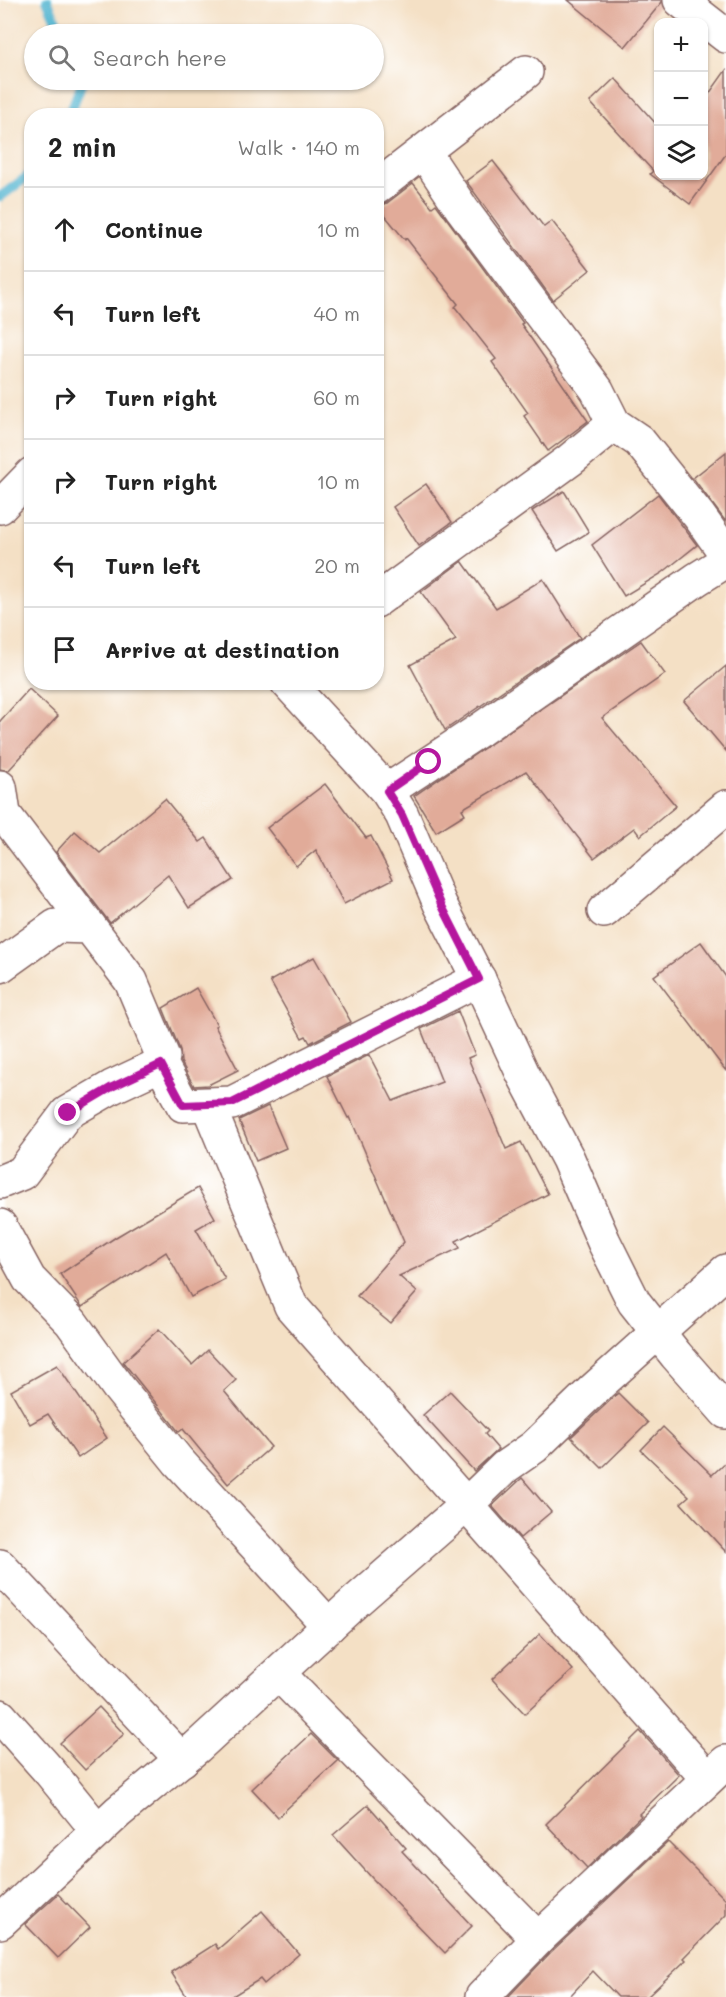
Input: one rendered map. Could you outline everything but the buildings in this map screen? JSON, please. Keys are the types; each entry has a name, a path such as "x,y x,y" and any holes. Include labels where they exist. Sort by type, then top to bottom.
{"street":[{"path":"680,0 726,36"},
{"path":"384,182 526,72"},
{"path":"424,152 462,209 597,390 614,424 639,441 726,554"},
{"path":"384,595 560,467 614,424"},
{"path":"0,507 24,482"},
{"path":"387,791 481,729 696,579 726,561"},
{"path":"294,690 387,791 402,815 441,904 523,1074 568,1159 604,1242 634,1302 726,1412"},
{"path":"1,796 4,814 131,981 163,1057 161,1064 183,1105 208,1106 232,1103 479,979"},
{"path":"604,912 726,807"},
{"path":"0,966 56,927 90,927"},
{"path":"0,1182 22,1173 68,1113 112,1087 161,1064"},
{"path":"208,1106 291,1306 466,1505 717,1770 537,1939 482,1997"},
{"path":"0,1226 29,1279 71,1322 118,1387 171,1452 329,1626"},
{"path":"0,1922 98,1831 182,1760 466,1505 505,1467 534,1447 726,1271"},
{"path":"0,1566 182,1760"},
{"path":"278,1673 537,1939"},
{"path":"0,1716 98,1831"}],"waterway":[{"path":"47,0 58,24"},
{"path":"72,108 79,90"},
{"path":"0,197 24,179"}],"route":[{"path":"68,1113 112,1087 161,1064 183,1105 208,1106 232,1103 479,979 441,904 402,815 387,791 429,762"}]}
